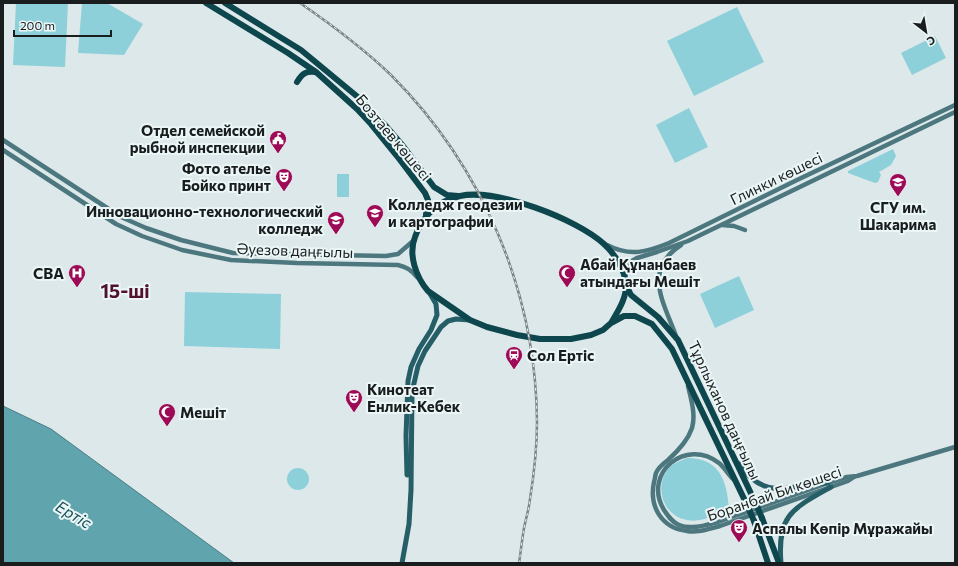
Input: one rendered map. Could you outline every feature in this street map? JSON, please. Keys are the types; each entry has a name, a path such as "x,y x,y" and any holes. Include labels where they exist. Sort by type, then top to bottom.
{"highway":[{"name":"Бозтаев көшесі","path":"206,3 288,53 316,72 357,109 397,156 425,193 428,200 426,215"},
{"name":"Бозтаев көшесі","path":"225,3 301,50 359,98 403,146 434,187 447,195 460,196"},
{"path":"297,82 305,72 316,72"},
{"path":"418,278 412,254 413,241 417,231 426,215 438,205 460,196"},
{"name":"Тұрлыханов даңғылы","path":"460,196 488,196 533,206 572,223 604,244 619,263 625,283 631,295 658,316 678,340 756,504 780,563"},
{"name":"Тұрлыханов даңғылы","path":"418,278 428,291 470,320 487,327 517,335 540,339 581,338 604,330 611,323 624,316 635,316 652,324 672,349 748,507 768,563"},
{"path":"611,323 624,298 625,283"}],"main road":[{"name":"Глинки көшесі","path":"604,244 615,249 633,252 656,248 672,242 955,105"},
{"name":"Глинки көшесі","path":"625,283 627,268 630,262 637,258 688,241 955,112"},
{"name":"Әуезов даңғылы","path":"3,140 121,217 146,228 181,240 233,253 386,256 398,254 413,241"},
{"name":"Әуезов даңғылы","path":"3,150 116,224 142,236 182,250 231,260 398,265 404,266 411,270 418,278"},
{"path":"720,225 734,226 745,230"},
{"path":"678,340 660,296 658,285 660,270 666,260 677,248 688,241"},
{"path":"408,524 406,436 408,381 411,367 419,349 431,330 437,315 436,304 428,291"},
{"path":"402,563 411,490 411,436 414,381 418,366 435,334 448,321 456,319 470,320"},
{"path":"662,468 679,450 691,430 693,421 691,401 686,378"},
{"name":"Боранбай Би көшесі","path":"662,468 656,473 653,488 654,505 664,521 677,529 689,532 720,526 830,485 848,481 857,476 955,447"},
{"path":"730,451 741,467 750,476 767,487 791,489 830,485"},
{"path":"662,468 679,458 691,454 705,455 719,463 737,483"},
{"path":"780,563 780,536 784,524 791,514 803,503 830,485"}],"shaded area":[{"path":"16,3 68,3 65,67 13,65"},
{"path":"82,3 107,3 143,24 124,55 78,53"},
{"path":"737,7 764,62 694,96 667,41"},
{"path":"935,36 946,58 912,75 901,53"},
{"path":"689,108 708,147 675,163 656,125"},
{"path":"893,149 896,156 891,165 879,172 881,175 878,182 875,183 848,173 848,171"},
{"path":"337,174 349,174 349,197 337,197"},
{"path":"739,276 754,310 715,328 700,294"},
{"path":"185,292 281,294 280,349 184,346"},
{"path":"687,458 707,462 720,473 726,489 729,509 708,518 692,521 679,517 672,513 667,507 663,500 662,492 664,476 672,465"},
{"path":"298,468 306,471 309,479 306,487 298,490 290,487 287,479 290,471"}],"water":[{"name":"Ертіс","path":"3,406 51,429 234,563 3,563"}],"railway":[{"path":"300,3 369,55 391,75 424,111 452,150 477,191 498,234 515,279 527,326 534,374 537,422 536,451 530,503 524,528 519,563"}],"place":[{"name":"Отдел семейской рыбной инспекции","path":"278,154"},
{"name":"Фото ателье Бойко принт","path":"284,192"},
{"name":"СГУ им. Шакарима","path":"898,197"},
{"name":"Колледж геодезии и картографии","path":"375,228"},
{"name":"Инновационно-технологический колледж","path":"336,235"},
{"name":"СВА","path":"77,288"},
{"name":"Абай Құнанбаев атындағы Мешіт","path":"567,288"},
{"name":"Сол Ертіс","path":"514,370"},
{"name":"Кинотеат Енлик-Кебек","path":"354,413"},
{"name":"Мешіт","path":"167,427"},
{"name":"Аспалы Көпір Мұражайы","path":"739,543"}],"district":[{"name":"15-ші","path":"125,290"}]}
